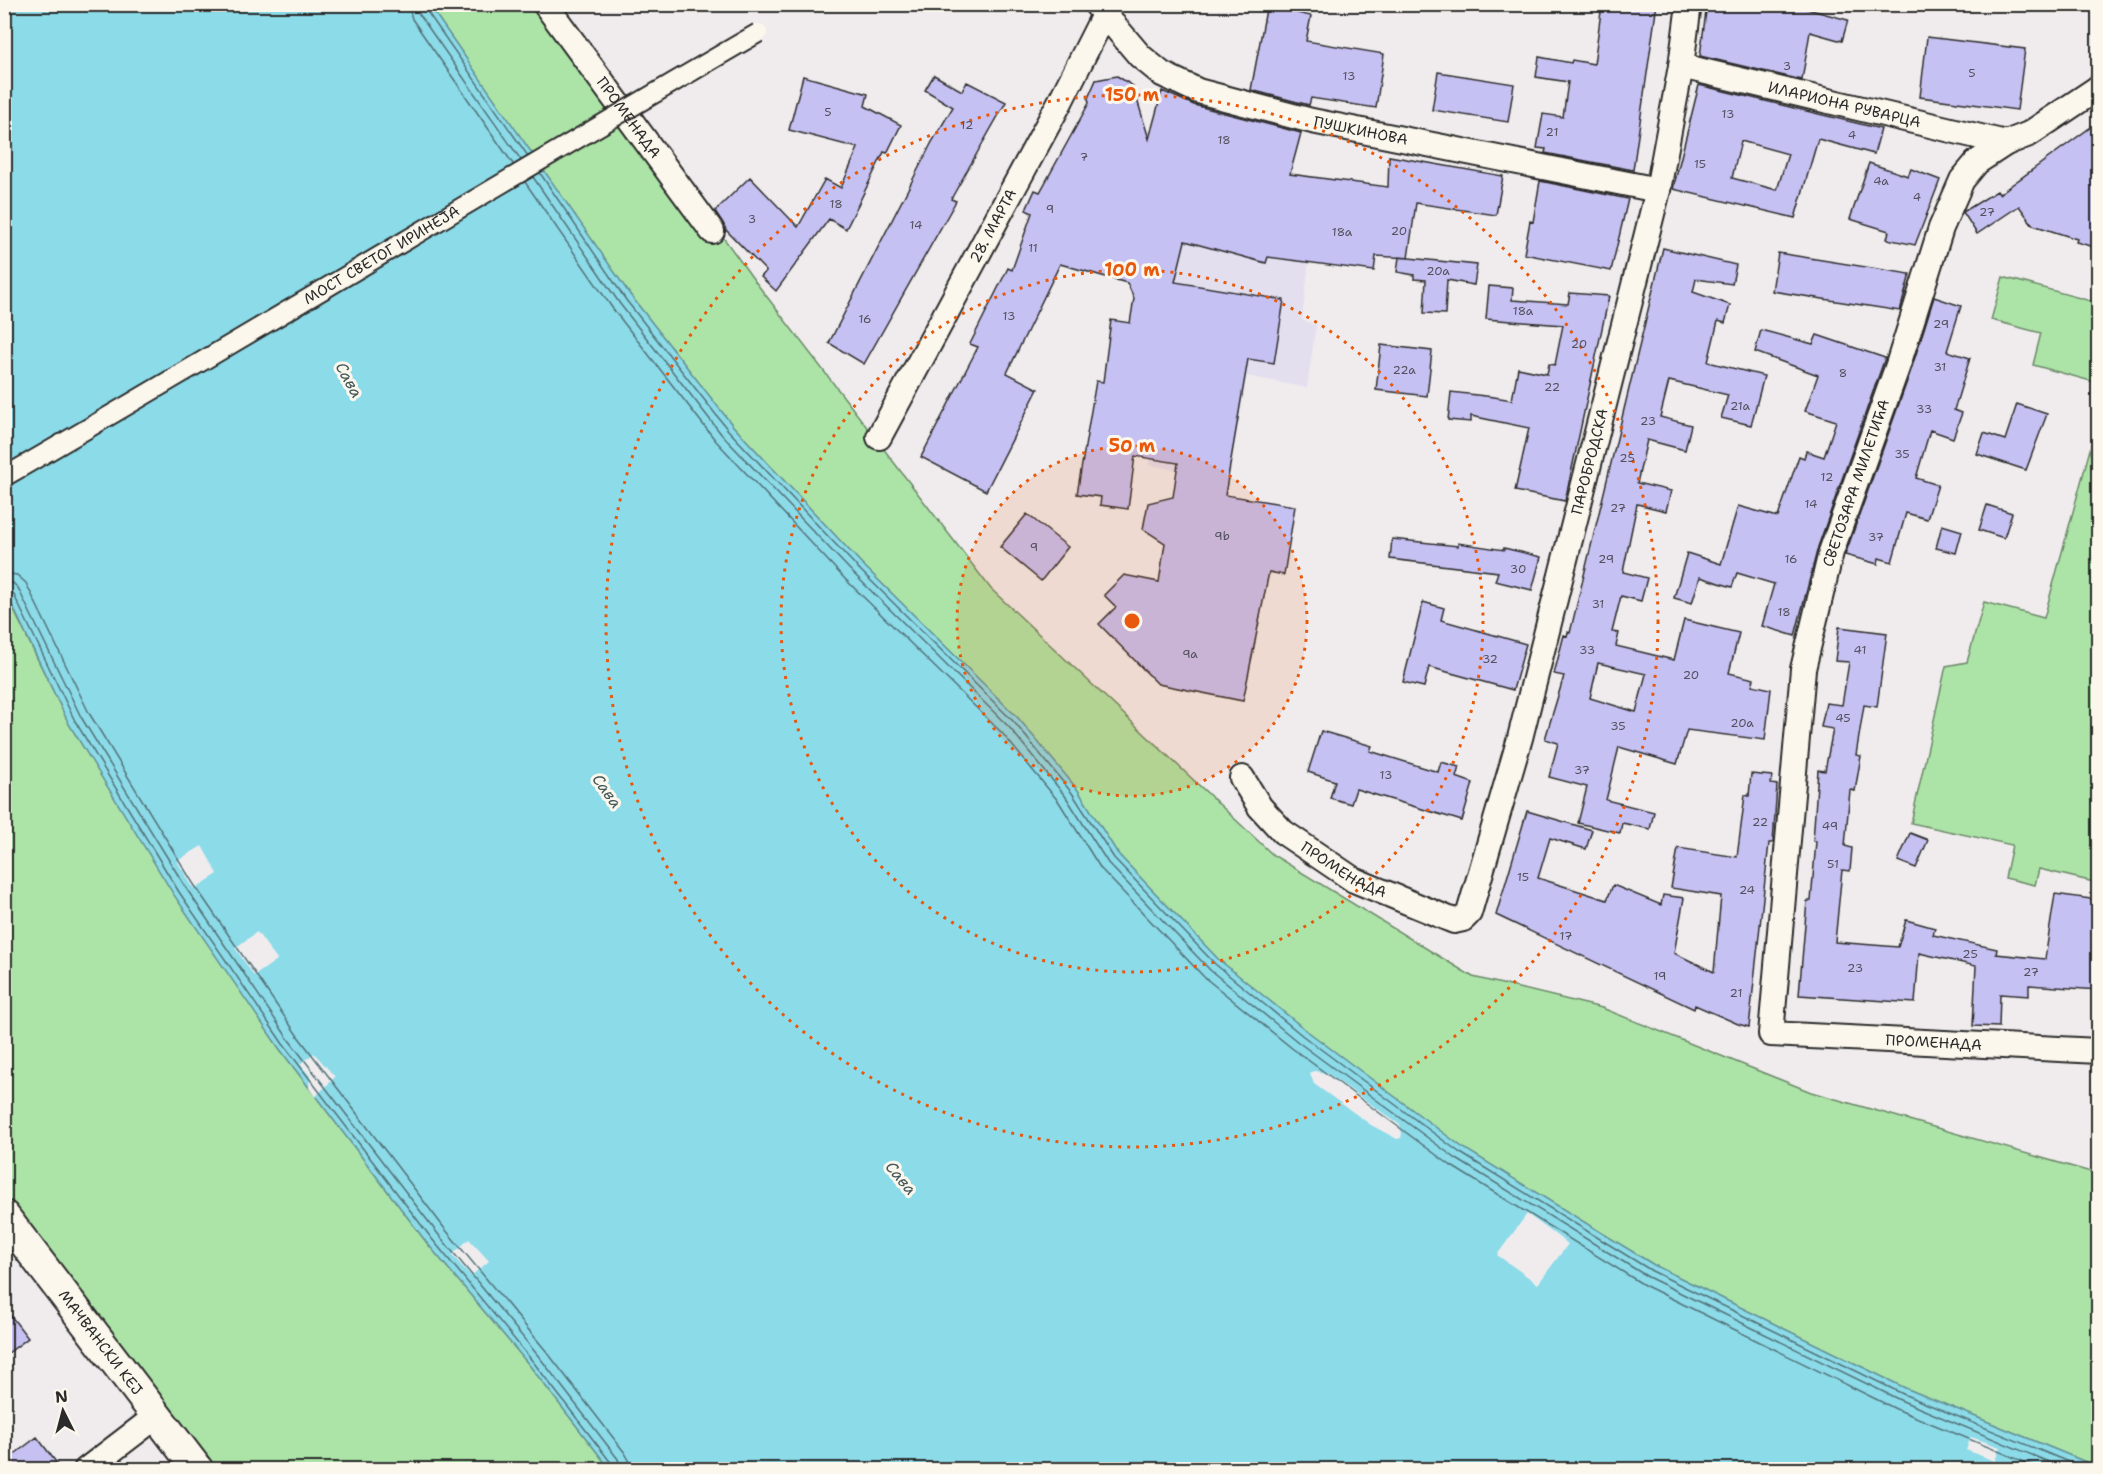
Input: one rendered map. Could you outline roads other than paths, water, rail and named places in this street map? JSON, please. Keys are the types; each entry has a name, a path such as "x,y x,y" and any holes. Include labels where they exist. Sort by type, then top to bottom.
{"street":[{"name":"ПРОМЕНАДА","path":"545,4 712,231"},
{"name":"ПАРОБРОДСКА","path":"1469,913 1520,738 1658,190 1681,66 1689,4"},
{"name":"ПУШКИНОВА","path":"1100,10 1140,56 1162,74 1198,91 1312,121 1658,190"},
{"name":"28. МАРТА","path":"879,437 1060,102 1100,10"},
{"name":"МОСТ СВЕТОГ ИРИНЕЈА","path":"4,477 244,338 598,125 758,33"},
{"name":"ИЛАРИОНА РУВАРЦА","path":"1681,66 2006,142"},
{"name":"СВЕТОЗАРА МИЛЕТИЋА","path":"1771,1034 1803,669 1831,552 1898,364 1949,207 1962,180 1977,162 2006,142 2030,134 2098,88"},
{"name":"ПРОМЕНАДА","path":"1242,778 1260,807 1276,826 1354,880 1454,921 1463,919 1469,913"},
{"name":"ПРОМЕНАДА","path":"1771,1034 2098,1051"},
{"name":"МАЧВАНСКИ КЕЈ","path":"4,1216 198,1470"},
{"path":"86,1470 158,1415"}],"water":[{"name":"Сава","path":"5,5 429,5 631,296 733,426 861,563 1018,718 1077,789 1118,854 1218,959 1307,1031 1462,1147 1654,1265 1905,1388 2098,1467 2098,1469 610,1469 530,1366 427,1243 279,1048 174,895 69,724 5,590"}]}
